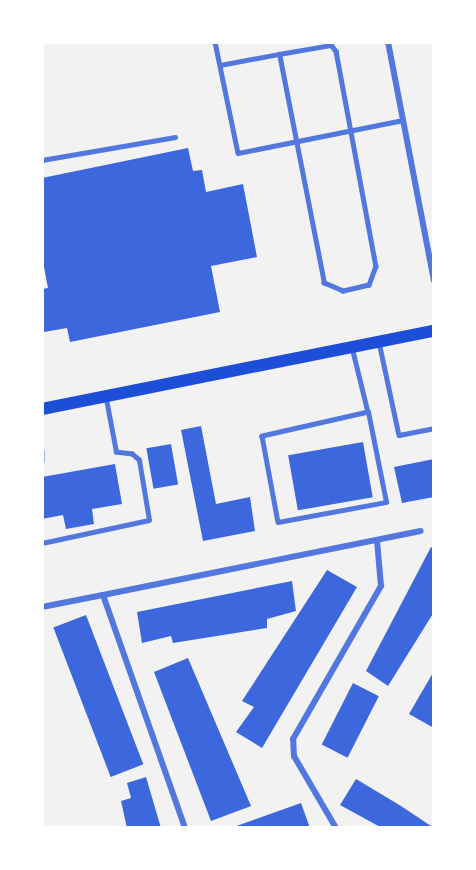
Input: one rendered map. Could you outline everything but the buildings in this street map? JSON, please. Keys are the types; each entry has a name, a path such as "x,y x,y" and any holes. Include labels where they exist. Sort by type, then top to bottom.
{"main road":[{"path":"42,409 434,331"}],"street":[{"path":"388,42 434,281"},
{"path":"42,607 421,531"},
{"path":"336,828 294,756 293,739 381,586 377,540"},
{"path":"103,595 185,828"}],"lane":[{"path":"215,42 238,153 403,120"},
{"path":"220,65 279,54 331,45 336,51 348,132 376,266 369,285 343,291 324,283 279,54"},
{"path":"42,160 175,137"},
{"path":"379,342 399,435 434,428"},
{"path":"352,347 368,411 386,502 278,522 262,436 368,411"},
{"path":"42,543 150,520 139,460 132,454 116,452 105,396"},
{"path":"42,451 42,461"}]}
